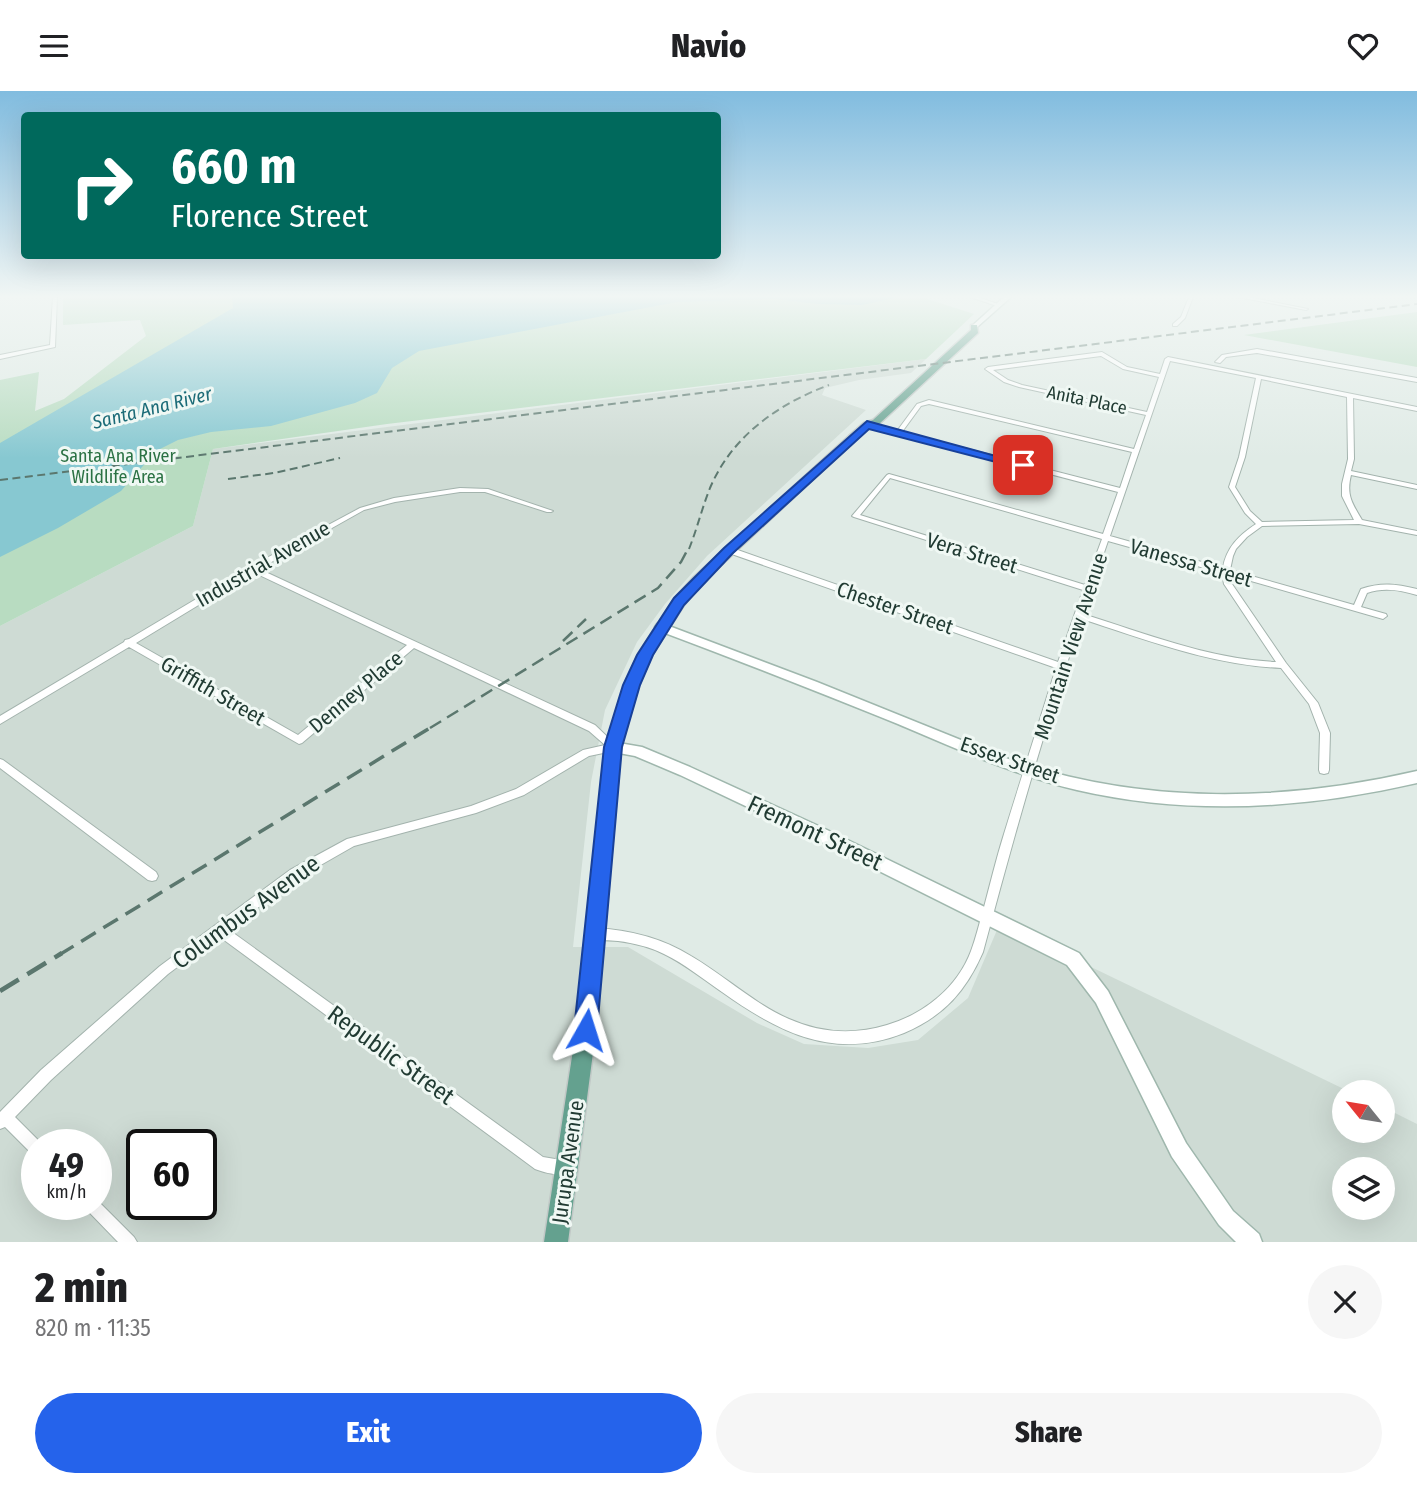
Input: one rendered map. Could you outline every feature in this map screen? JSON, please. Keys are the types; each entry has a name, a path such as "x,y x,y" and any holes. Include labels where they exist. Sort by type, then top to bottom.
{"main road":[{"name":"Jurupa Avenue","path":"556,1242 568,1168 596,934 613,747 632,685 661,627 698,580 867,425 868,419 943,351"}],"street":[{"path":"0,357 33,351"},
{"path":"1218,362 1224,356 1257,351 1417,380"},
{"name":"Anita Place","path":"1149,414 1021,386 1006,381 988,369 1102,354 1125,368 1162,376"},
{"name":"Mountain View Avenue","path":"596,934 626,935 673,952 746,1002 789,1027 810,1035 858,1039 878,1036 915,1023 951,997 971,966 1061,666 1168,359 1258,377"},
{"path":"1260,524 1247,512 1232,487 1248,433 1258,377 1417,409"},
{"path":"1350,395 1351,460 1345,496 1359,521"},
{"path":"898,433 919,405 929,402 1135,451"},
{"path":"867,425 1123,491"},
{"path":"1348,472 1417,487"},
{"name":"Vanessa Street","path":"856,516 889,475 1382,616"},
{"name":"Industrial Avenue","path":"0,720 128,642 355,512 394,500 460,490 486,490 549,511"},
{"name":"Vera Street","path":"856,516 1088,589"},
{"path":"1324,770 1325,733 1313,703 1283,665 1228,584 1224,572 1230,552 1239,538 1260,524 1359,521 1417,533"},
{"name":"Chester Street","path":"729,551 1061,666"},
{"name":"Fremont Street","path":"253,569 592,727 613,747 637,751 685,771 1073,959 1102,997 1180,1150 1226,1218 1251,1242"},
{"path":"1356,609 1364,591 1375,587 1390,586 1417,592"},
{"path":"1079,615 1210,654 1266,666 1283,665"},
{"name":"Essex Street","path":"661,627 745,657 1030,772 1135,793 1204,800 1317,799 1362,792 1417,777"},
{"name":"Griffith Street","path":"128,642 299,740"},
{"name":"Denney Place","path":"299,740 414,643"},
{"name":"Columbus Avenue","path":"2,1120 110,1017 221,927 294,873 351,842 472,810 520,792 586,753 613,747"},
{"path":"0,763 152,876"},
{"name":"Republic Street","path":"221,927 228,936 540,1164 568,1168"},
{"path":"2,1120 21,1136"},
{"path":"107,1220 129,1242"}],"shaded area":[{"path":"926,359 911,373 825,388 822,395 866,410 707,556 665,604 637,642 605,710 591,782 573,947 628,947 757,1023 804,1044 868,1048 918,1040 968,998 1000,923 1332,1083 1332,1143 1395,1143 1395,1113 1417,1124 1417,1242 0,1242 0,626 193,526 213,449"}],"green space":[{"name":"Santa Ana River Wildlife Area","path":"127,351 935,351 926,359 387,424 213,449 193,526 0,626 0,380 39,372 35,411 64,399"},
{"path":"1329,351 1417,351 1417,367"}],"water":[{"name":"Santa Ana River","path":"159,351 421,351 392,368 377,393 355,403 271,426 211,432 178,440 156,451 121,491 58,528 0,557 0,443"}],"railway":[{"path":"0,480 1041,351"},
{"path":"689,549 710,488 731,453 759,424 775,412 829,385"},
{"path":"228,479 274,473 340,458"},
{"path":"430,728 658,588 681,562 689,547"},
{"path":"563,641 586,619"},
{"path":"59,955 433,726"},
{"path":"0,991 62,953"}],"route":[{"path":"586,1030 613,747 632,685 645,655 679,602 698,580 867,425 1023,465"}]}
